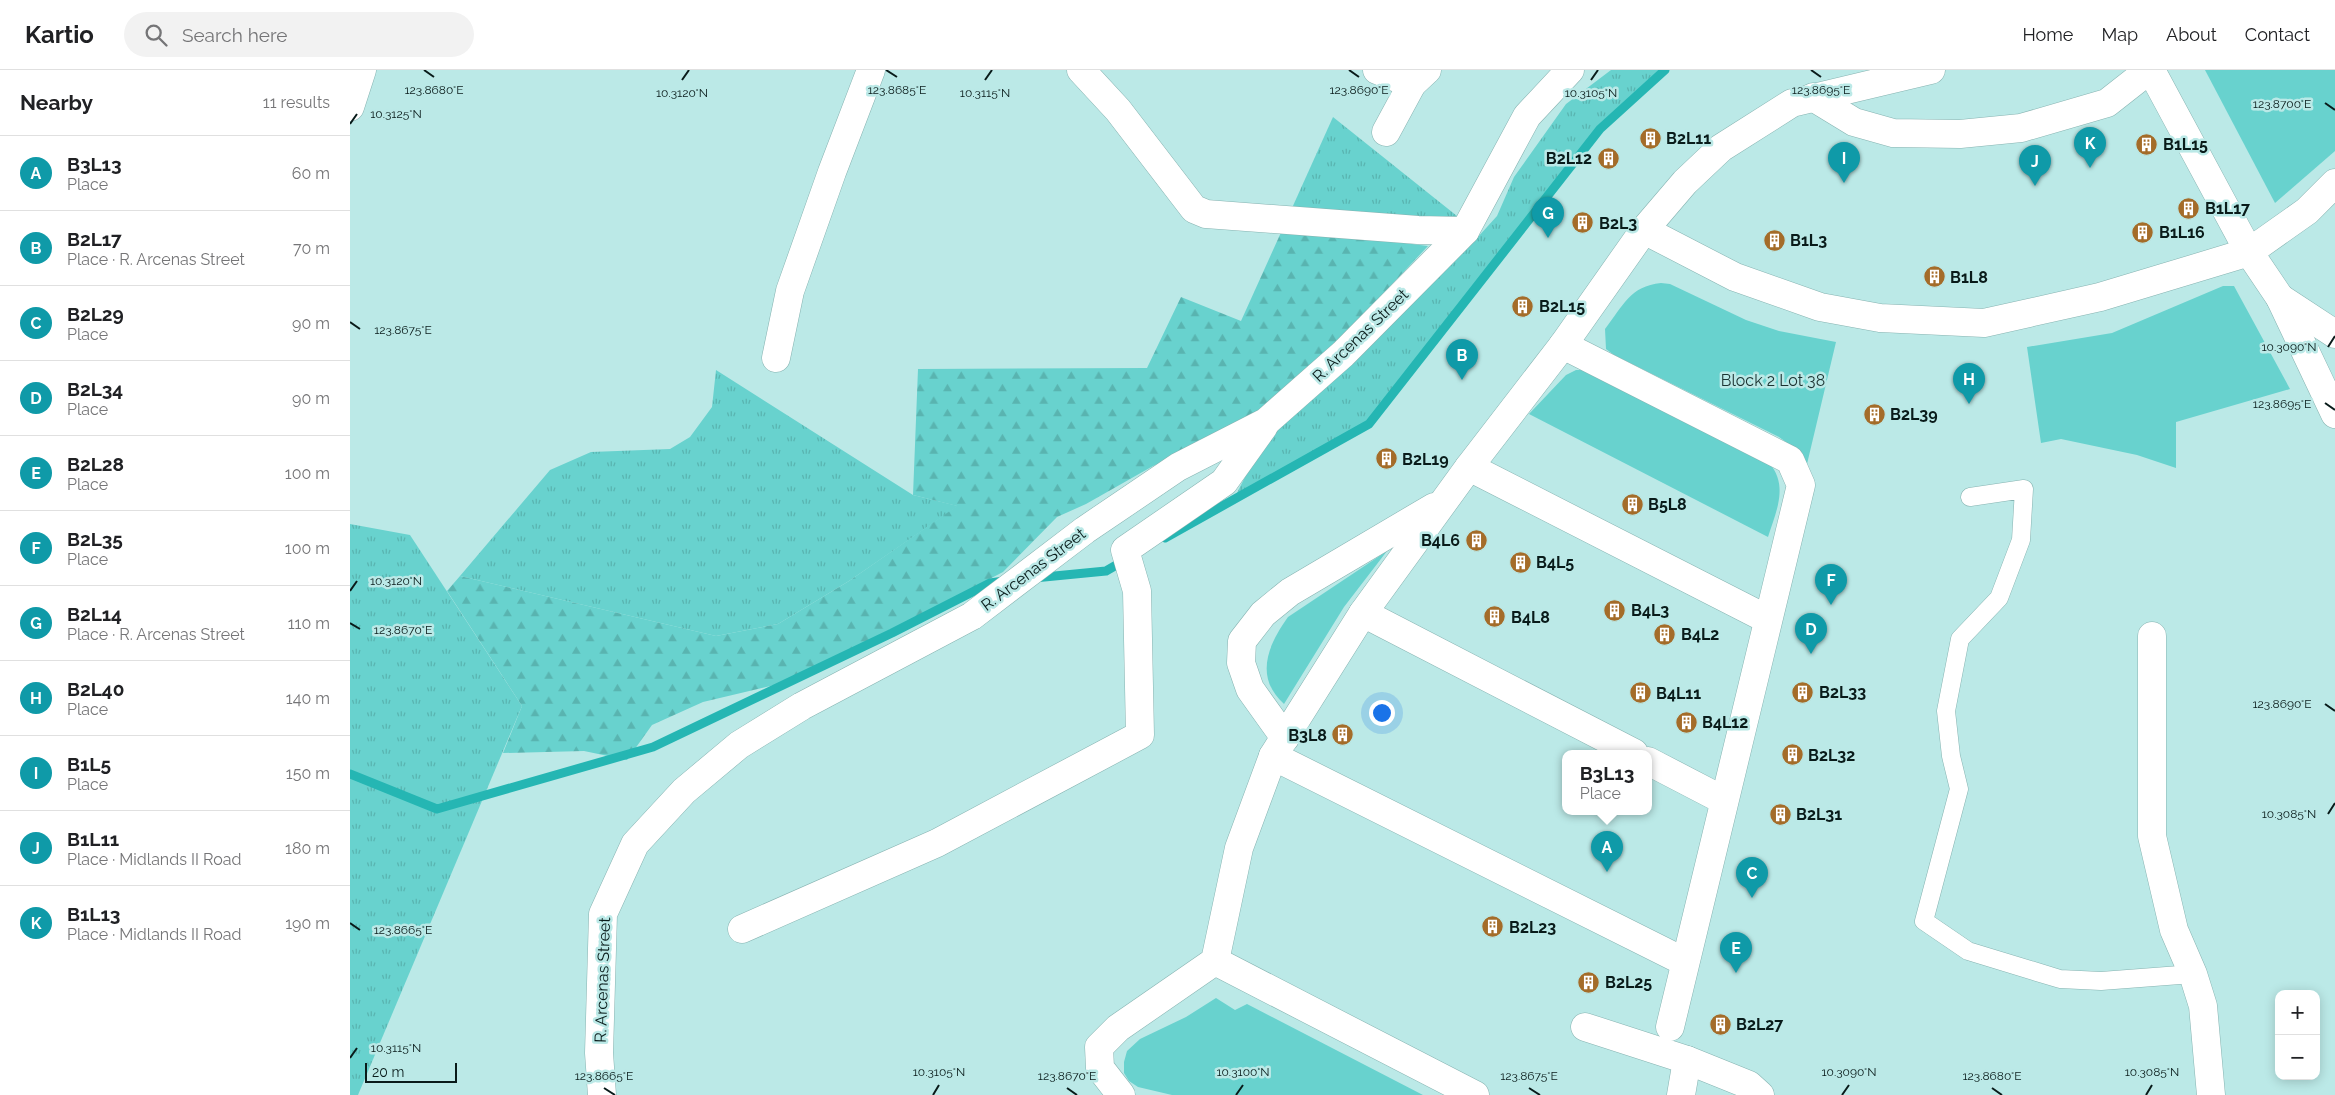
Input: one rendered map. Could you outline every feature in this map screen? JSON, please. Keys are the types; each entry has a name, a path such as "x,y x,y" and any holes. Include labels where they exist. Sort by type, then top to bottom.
{"street":[{"path":"350,108 362,70"},
{"path":"776,358 790,291 832,172 871,70"},
{"path":"1081,70 1118,110 1194,209 1206,214 1418,230 1465,231"},
{"path":"1377,70 1420,77 1386,132"},
{"name":"R. Arcenas Street","path":"602,1095 599,1053 603,914 635,844 684,791 739,745 802,706 972,616 1085,530 1178,467 1266,422 1343,354 1465,231 1527,116 1570,70"},
{"path":"1121,1095 1100,1068 1099,1047 1118,1028 1215,960 1239,848 1279,747 1363,613 1468,467 1563,345 1644,230 1685,182 1721,148 1792,103 1931,70"},
{"path":"1813,97 1854,122 1893,133 1960,134 2021,128 2107,103 2150,70 2249,252 2280,298 2335,414"},
{"path":"1644,230 1735,277 1820,307 1880,318 1984,323 2100,297 2249,252 2307,211 2335,183"},
{"path":"2280,298 2335,334"},
{"path":"1563,345 1790,460 1801,485 1767,619 1670,1027"},
{"path":"742,929 937,843 1140,735 1137,591 1125,550 1224,482 1266,422"},
{"path":"1468,467 1767,619"},
{"path":"1444,501 1290,592 1263,614 1242,641 1241,663 1250,689 1279,747 1686,962"},
{"path":"1363,613 1628,750"},
{"path":"2152,636 2152,836 2174,930 2193,974 2203,1006 2211,1095"},
{"path":"1652,763 1724,800"},
{"path":"1215,960 1475,1095"},
{"path":"1585,1027 1687,1060 1749,1085 1760,1095"},
{"path":"1681,1095 1687,1060"}],"lane":[{"path":"1970,497 2024,489 2021,540 1999,598 1960,638 1946,711 1951,756 1959,789 1924,921 1968,951 2060,979 2101,982 2193,974"}],"green space":[{"path":"1611,70 1665,70 1600,129 1369,424 1234,499 1266,435 1467,249 1497,216 1514,177 1566,104"},
{"path":"2205,70 2335,70 2335,151 2275,203"},
{"path":"1333,117 1457,216 1453,224 1292,208"},
{"path":"1283,228 1428,246 1348,331 1259,413 1201,445 1153,466 1086,504 1057,517 1003,572 783,683 703,702 652,725 627,760 584,751 503,753 522,706 447,591 460,576 716,636 778,624 849,581 957,506 913,495 918,369 1147,368 1181,297 1241,321"},
{"name":"Block 2 Lot 38","path":"1661,283 1670,284 1746,320 1779,331 1836,342 1807,464 1797,450 1779,437 1614,355 1606,349 1605,329 1622,305 1642,288"},
{"path":"2223,286 2234,286 2290,389 2176,422 2176,468 2137,455 2061,439 2041,443 2027,347 2112,333"},
{"path":"716,370 913,495 958,506 849,581 778,624 716,636 460,576 550,470 591,452 670,449 690,437 712,407"},
{"path":"1576,370 1586,370 1769,463 1775,471 1780,489 1777,508 1768,537 1529,414 1566,375"},
{"path":"350,524 410,535 522,706 358,1095 350,1095"},
{"path":"1387,551 1344,607 1284,704 1275,694 1269,683 1267,661 1275,639 1288,617"},
{"path":"1216,998 1235,1010 1247,1004 1423,1095 1172,1095 1138,1087 1129,1081 1124,1073 1127,1051 1140,1039 1186,1017"}],"waterway":[{"path":"1165,538 1369,424 1600,129 1665,70"},
{"path":"1034,578 1106,571 1125,560"},
{"path":"350,774 437,809 653,747 892,633 990,583 1004,581"}],"place":[{"name":"B2L11","path":"1650,138"},
{"name":"B1L15","path":"2147,144"},
{"name":"B2L12","path":"1608,158"},
{"name":"B1L13","path":"2090,168"},
{"name":"B1L5","path":"1844,183"},
{"name":"B1L11","path":"2035,186"},
{"name":"B1L17","path":"2189,208"},
{"name":"B2L3","path":"1583,223"},
{"name":"B1L16","path":"2143,232"},
{"name":"B2L14","path":"1548,238"},
{"name":"B1L3","path":"1774,240"},
{"name":"B1L8","path":"1934,277"},
{"name":"B2L15","path":"1523,306"},
{"name":"B2L17","path":"1462,380"},
{"name":"B2L40","path":"1969,404"},
{"name":"B2L39","path":"1874,414"},
{"name":"B2L19","path":"1386,459"},
{"name":"B5L8","path":"1632,504"},
{"name":"B4L6","path":"1476,540"},
{"name":"B4L5","path":"1520,562"},
{"name":"B2L35","path":"1831,605"},
{"name":"B4L3","path":"1615,610"},
{"name":"B4L8","path":"1495,617"},
{"name":"B4L2","path":"1665,634"},
{"name":"B2L34","path":"1811,654"},
{"name":"B2L33","path":"1803,692"},
{"name":"B4L11","path":"1640,693"},
{"name":"B4L12","path":"1686,722"},
{"name":"B3L8","path":"1343,735"},
{"name":"B2L32","path":"1792,755"},
{"name":"B2L31","path":"1780,814"},
{"name":"B3L13","path":"1607,872"},
{"name":"B2L29","path":"1752,898"},
{"name":"B2L23","path":"1493,927"},
{"name":"B2L28","path":"1736,973"},
{"name":"B2L25","path":"1589,982"},
{"name":"B2L27","path":"1720,1024"}]}
